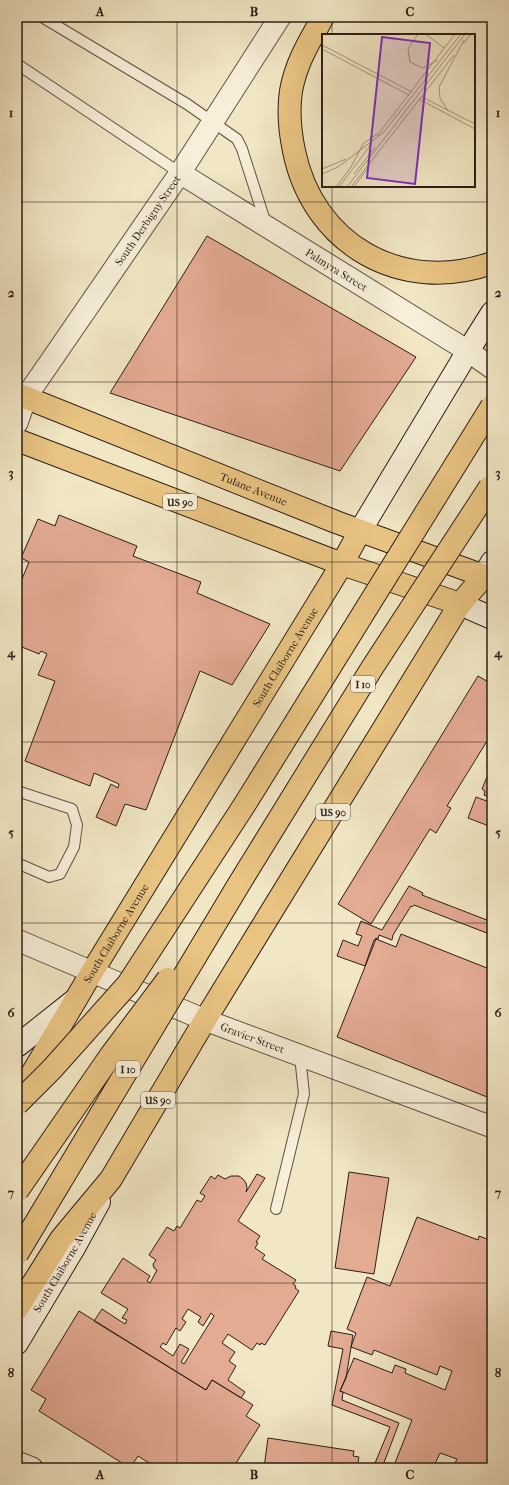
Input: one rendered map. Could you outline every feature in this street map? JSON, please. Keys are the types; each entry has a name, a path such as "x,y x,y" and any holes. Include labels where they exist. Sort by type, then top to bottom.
{"main road":[{"path":"323,17 301,56 291,92 291,139 304,187 314,205 325,221 345,240 375,260 421,272 465,270 492,263"},
{"name":"Tulane Avenue","path":"22,395 146,447 360,531 489,573"},
{"path":"17,1104 52,1069 128,984 245,804 492,406"},
{"name":"US 90","path":"17,440 342,564"},
{"name":"I 10","path":"17,1254 372,668 492,485"},
{"name":"South Claiborne Avenue","path":"17,1099 92,972 342,564 360,531"},
{"path":"342,564 460,604"},
{"name":"South Claiborne Avenue","path":"17,1309 61,1239 111,1179 205,1020 460,604 489,573"},
{"path":"17,1191 111,1055 240,884"}],"street":[{"name":"South Derbigny Street","path":"17,423 22,395 180,173 280,17"},
{"name":"Palmyra Street","path":"180,173 468,351 492,368"},
{"name":"South Claiborne Avenue","path":"360,531 492,313"},
{"path":"460,604 492,618"},
{"name":"Gravier Street","path":"17,940 205,1020 492,1127"},
{"name":"South Claiborne Avenue","path":"17,1046 76,999"},
{"name":"South Claiborne Avenue","path":"17,1343 75,1246 111,1179"},
{"path":"17,1462 32,1468"}],"lane":[{"path":"42,17 187,104 237,139 242,149 267,226"},
{"path":"17,64 180,173"},
{"path":"17,791 72,809 77,825 74,847 60,874 49,877 17,864"},
{"path":"276,1209 304,1094 300,1056"}],"building":[{"path":"207,236 416,357 340,471 110,393"},
{"path":"59,515 137,546 133,556 201,582 197,593 270,624 232,685 200,671 146,810 125,804 116,826 96,817 111,784 118,788 119,784 94,773 90,786 25,761 55,681 38,675 47,654 41,651 39,654 17,645 17,591 29,562 21,558 38,519 55,526"},
{"path":"478,676 492,684 492,733 447,806 451,808 436,833 430,829 371,924 338,904"},
{"path":"489,772 492,774 491,798 484,795 485,791 482,789"},
{"path":"476,797 492,803 492,818 489,826 468,818"},
{"path":"409,886 423,893 422,895 492,922 492,935 414,905 412,907 411,906 393,935 392,940 379,935 378,939 376,938 374,940 365,966 337,956 343,940 358,946 362,936 356,934 361,921 382,930"},
{"path":"401,934 492,970 492,1099 337,1037 376,939 396,947"},
{"path":"349,1172 389,1178 374,1274 335,1268"},
{"path":"257,1174 265,1178 238,1221 260,1236 256,1242 258,1243 255,1248 265,1255 262,1259 296,1280 293,1284 299,1291 265,1345 261,1343 260,1345 257,1343 252,1350 228,1334 222,1343 235,1352 229,1361 236,1366 228,1380 245,1392 241,1398 212,1380 206,1390 94,1321 102,1309 125,1324 127,1320 122,1318 128,1309 101,1293 123,1258 150,1276 147,1281 150,1283 157,1270 154,1268 153,1264 156,1260 149,1255 167,1227 174,1231 177,1226 180,1228 197,1200 201,1202 205,1196 200,1193 211,1176 215,1179 218,1175 225,1179 231,1176 239,1176 246,1183 246,1192","holes":["188,1309 201,1317 198,1322 203,1326 211,1313 214,1316 184,1364 181,1362 189,1349 180,1344 173,1356 160,1347 163,1343 166,1345 176,1328 180,1331 186,1322 182,1319"]},
{"path":"417,1217 478,1240 479,1236 492,1241 492,1468 469,1468 455,1463 457,1459 440,1453 433,1468 393,1468 412,1420 340,1391 354,1358 392,1373 395,1365 406,1369 405,1373 445,1390 452,1371 440,1366 437,1375 374,1350 372,1355 351,1347 356,1333 347,1329 367,1277 390,1286"},
{"path":"79,1311 206,1390 212,1380 253,1405 246,1416 260,1425 233,1468 157,1468 138,1456 130,1468 39,1411 46,1399 31,1390"},
{"path":"331,1331 353,1335 346,1378 340,1391 343,1392 342,1400 399,1423 382,1468 373,1468 390,1427 332,1405 343,1349 328,1346"},
{"path":"268,1438 354,1451 353,1456 359,1457 357,1468 264,1468"}]}
